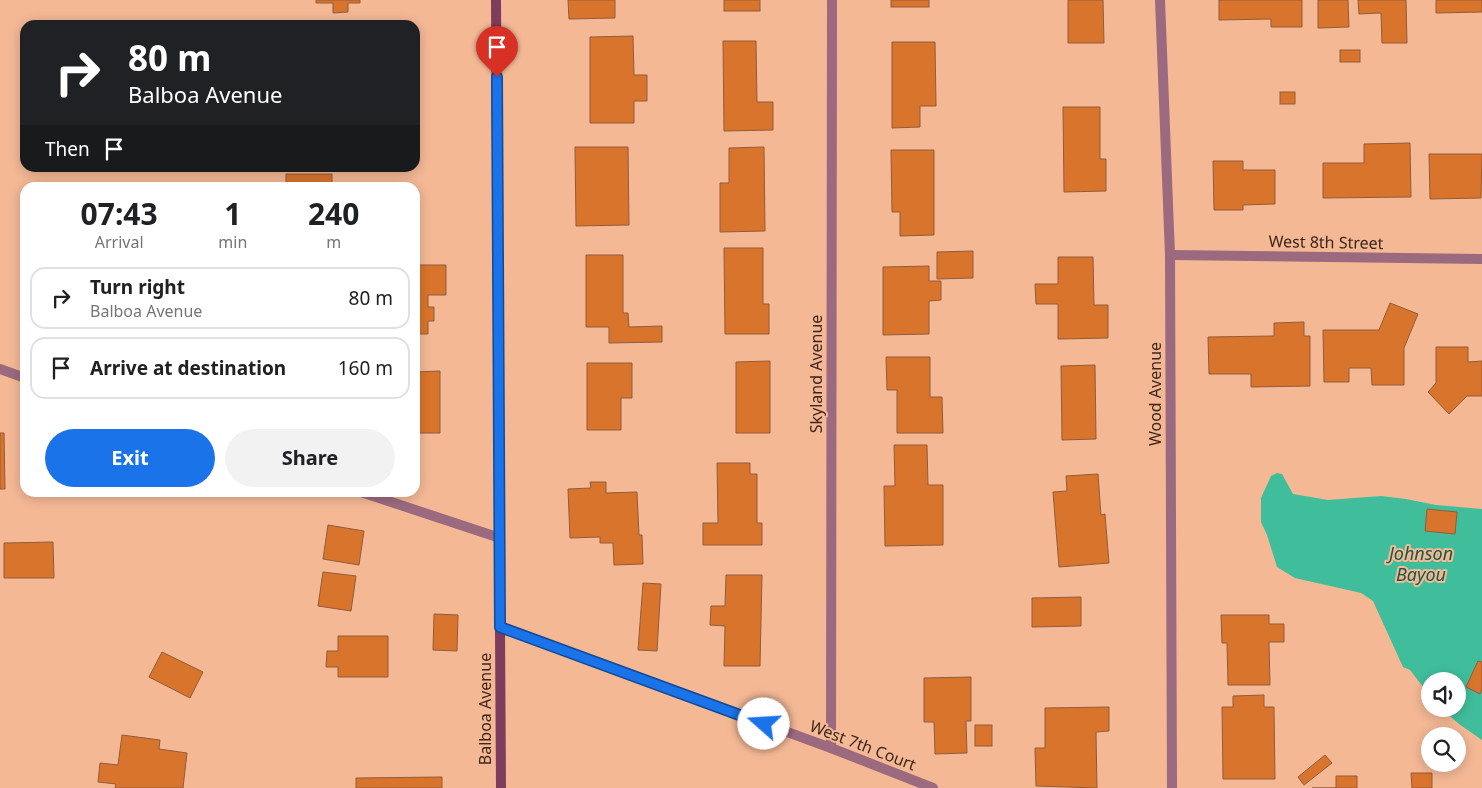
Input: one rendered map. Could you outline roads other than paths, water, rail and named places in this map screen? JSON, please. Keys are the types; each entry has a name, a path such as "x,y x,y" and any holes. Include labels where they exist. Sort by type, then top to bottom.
{"street":[{"name":"Balboa Avenue","path":"496,0 501,788"},
{"name":"Skyland Avenue","path":"831,748 832,0"},
{"name":"Wood Avenue","path":"1160,0 1170,255 1172,788"},
{"name":"West 8th Street","path":"1170,255 1482,259"},
{"path":"0,369 20,376"},
{"path":"376,497 500,538"},
{"name":"West 7th Court","path":"500,627 831,748 933,788"}],"water":[{"name":"Johnson Bayou","path":"1277,473 1282,474 1293,494 1328,500 1381,496 1436,505 1482,509 1482,740 1451,717 1466,717 1466,672 1421,672 1421,684 1410,670 1403,667 1373,601 1361,593 1295,578 1277,567 1261,522 1261,498 1271,476"}]}
